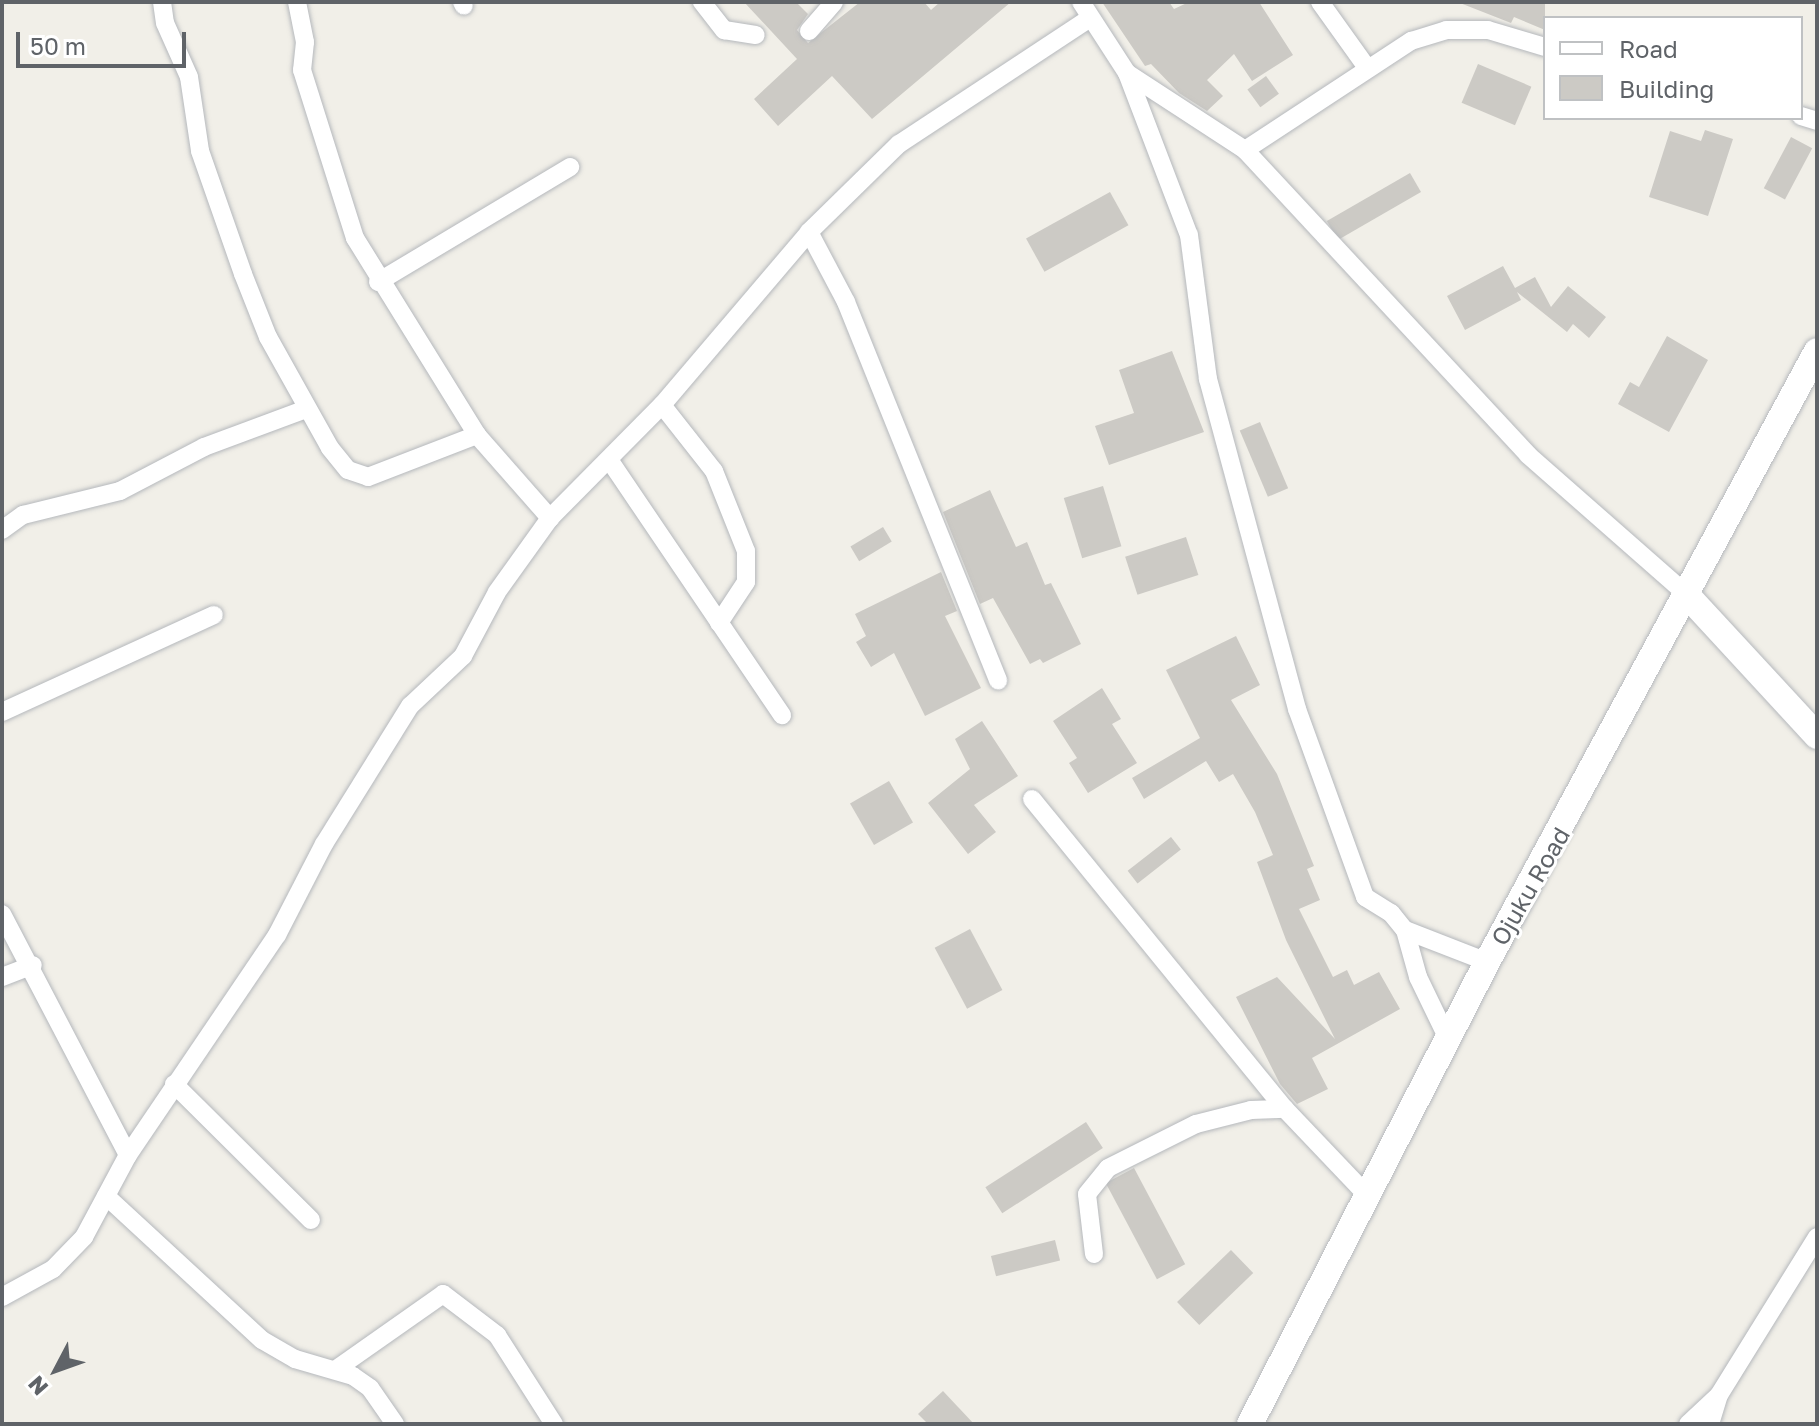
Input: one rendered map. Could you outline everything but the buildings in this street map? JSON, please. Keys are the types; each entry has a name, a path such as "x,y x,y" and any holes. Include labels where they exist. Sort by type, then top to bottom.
{"main road":[{"name":"Ojuku Road","path":"1250,1424 1487,962 1817,351"},
{"path":"1686,594 1817,736"}],"street":[{"path":"162,2 165,23 189,77 200,151 268,337 306,409 348,470 368,477 477,435"},
{"path":"297,2 305,84 355,238 378,282 477,435 550,518"},
{"path":"702,2 724,30 756,35"},
{"path":"809,31 834,2"},
{"path":"1320,2 1368,69"},
{"path":"2,1297 53,1269 84,1237 128,1155 277,935 324,844 410,706 463,656 497,592 550,518 610,461 662,405 809,232 899,144 1085,10 1127,73 1189,235 1208,379 1297,709 1365,897 1391,913 1405,930 1418,977 1448,1039"},
{"path":"1245,150 1411,41 1446,30 1488,30 1543,46"},
{"path":"1127,73 1245,150 1528,455 1686,594"},
{"path":"378,282 570,167"},
{"path":"809,232 846,302 998,681"},
{"path":"662,405 714,471 746,551 746,582 719,623"},
{"path":"2,530 23,515 120,491 204,447 306,409"},
{"path":"610,461 782,715"},
{"path":"2,712 214,615"},
{"path":"1032,799 1285,1109 1367,1195"},
{"path":"2,914 33,965 128,1155"},
{"path":"1405,930 1487,962"},
{"path":"2,977 33,965"},
{"path":"174,1084 311,1220"},
{"path":"1094,1254 1087,1194 1108,1168 1196,1124 1251,1110 1285,1109"},
{"path":"106,1196 262,1340 295,1359 335,1370 370,1388 395,1424"},
{"path":"1710,1424 1719,1395 1817,1237"},
{"path":"335,1370 443,1294 497,1335 554,1424"},
{"path":"1688,1424 1719,1395"}]}
